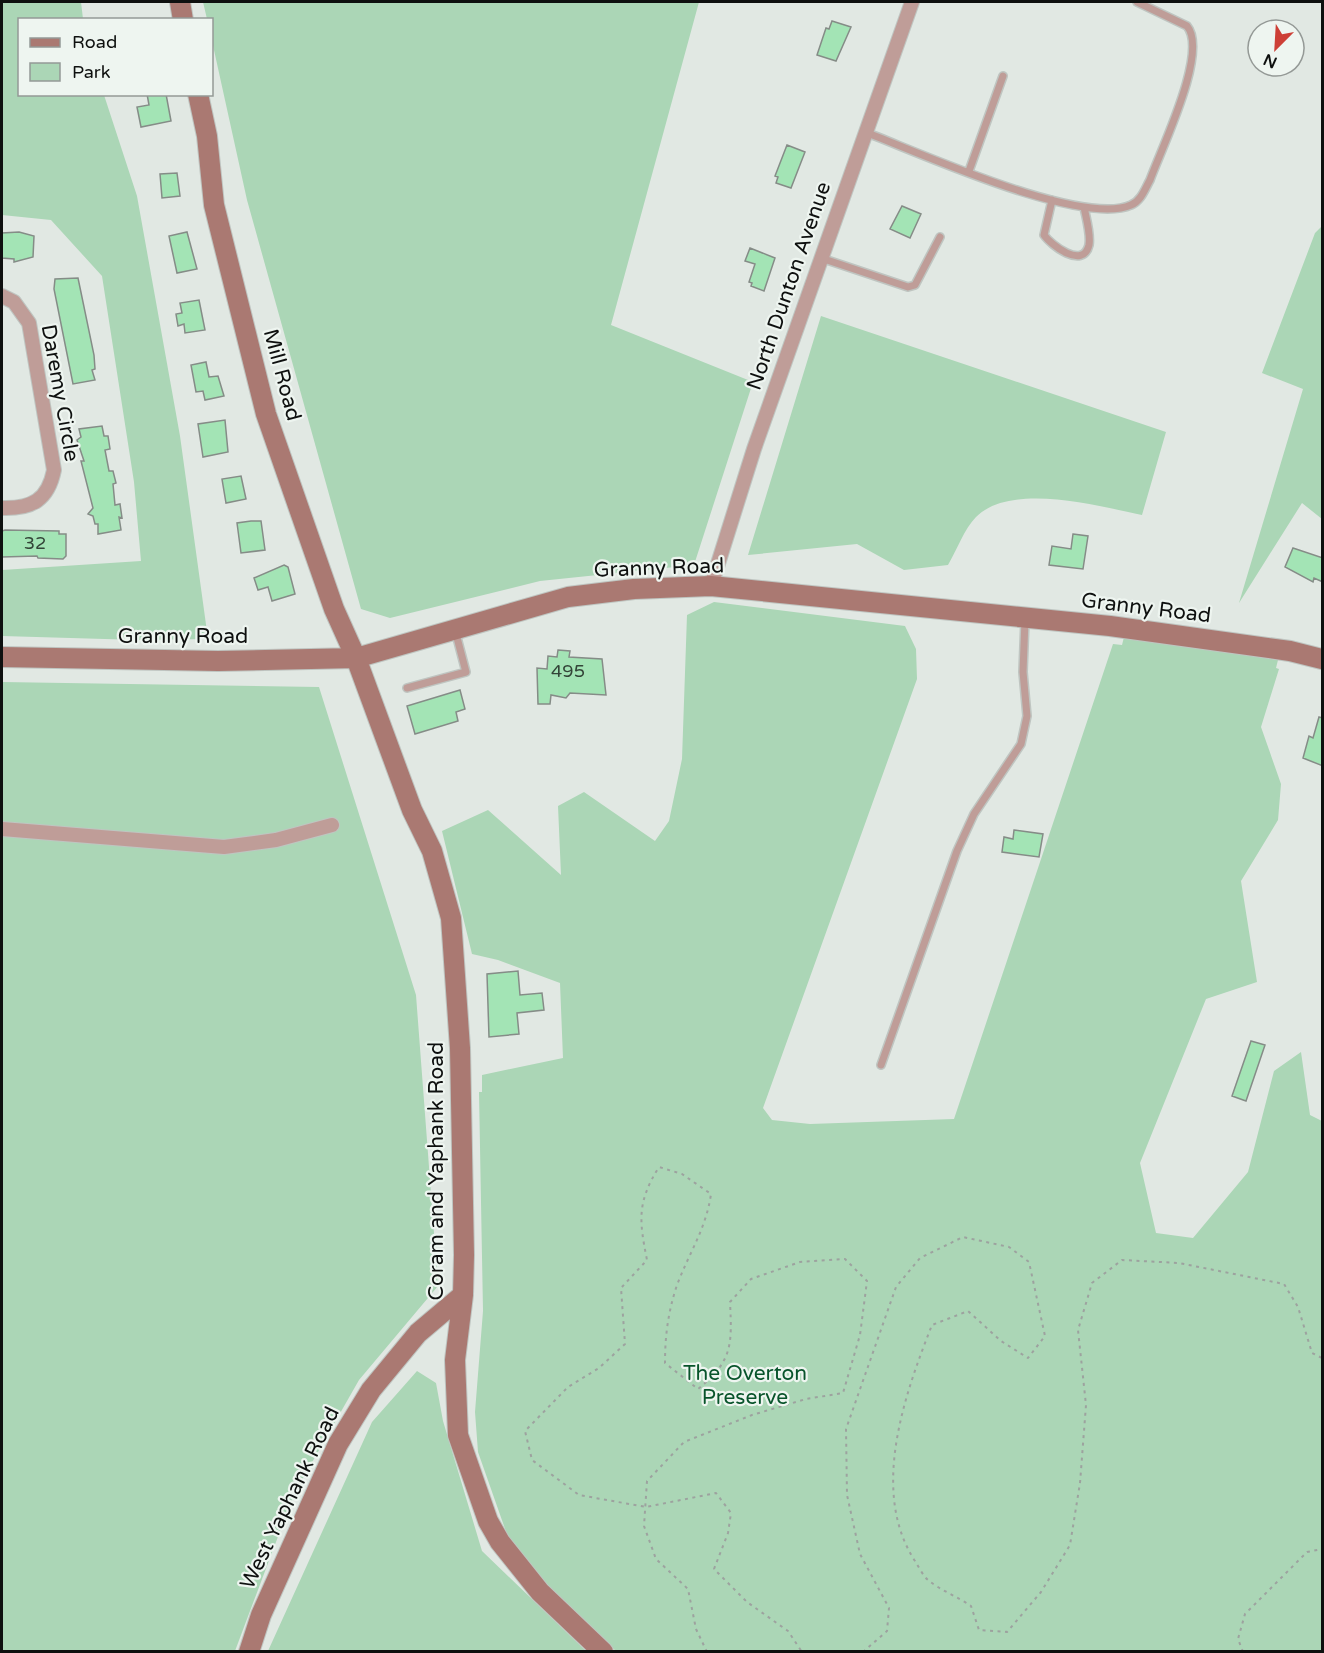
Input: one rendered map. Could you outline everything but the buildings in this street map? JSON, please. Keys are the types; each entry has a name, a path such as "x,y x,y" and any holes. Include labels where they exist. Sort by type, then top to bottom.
{"street":[{"path":"180,2 183,18"},
{"name":"North Dunton Avenue","path":"711,586 754,448 912,2"},
{"name":"Mill Road","path":"198,96 207,136 214,205 254,372 302,520 334,609 356,658"},
{"name":"Daremy Circle","path":"2,296 14,302 29,323 54,470 50,488 36,503 2,508"},
{"name":"Granny Road","path":"2,657 218,661 356,658 568,597 634,589 711,586 1122,628 1290,651 1323,659"},
{"name":"Coram and Yaphank Road","path":"356,658 412,810 432,851 451,918 461,1086 463,1295 455,1360 458,1435 488,1521 500,1542 540,1592 603,1652"},
{"path":"2,829 224,847 276,840 332,825"},
{"name":"West Yaphank Road","path":"249,1652 261,1615 338,1444 371,1390 418,1334 463,1295"}],"lane":[{"path":"865,132 1052,200 1099,209 1131,205 1143,195 1190,73 1195,46 1192,33 1175,18 1137,2"},
{"path":"969,171 1003,76"},
{"path":"1052,200 1044,235 1051,244 1064,253 1076,256 1086,251 1089,244 1084,207"},
{"path":"821,258 908,287 915,285 939,237"},
{"path":"881,1065 957,851 974,814 1021,744 1027,716 1023,672 1025,617"},
{"path":"407,688 466,672 455,630"}],"path":[{"path":"707,1652 696,1629 688,1589 656,1559 644,1526 645,1507 647,1481 684,1442 752,1415 806,1399 843,1393 860,1335 867,1281 845,1258 800,1262 751,1279 730,1302 732,1343 717,1374 698,1389 665,1364 665,1328 677,1285 708,1219 711,1194 682,1174 659,1167 644,1191 640,1229 646,1260 621,1288 625,1344 599,1368 568,1387 525,1431 532,1460 579,1495 645,1507 716,1493 731,1513 728,1533 714,1569 747,1602 788,1631 802,1652"},
{"path":"863,1652 887,1631 889,1608 860,1554 847,1495 846,1429 896,1287 920,1258 963,1237 1009,1247 1029,1262 1045,1336 1028,1358 1001,1341 968,1311 932,1325 916,1364 899,1427 892,1484 904,1544 927,1580 971,1606 979,1629 1007,1632 1041,1592 1070,1545 1080,1483 1086,1405 1078,1330 1092,1283 1122,1260 1179,1263 1284,1284 1298,1307 1312,1353 1323,1358"},
{"path":"1244,1652 1238,1639 1245,1614 1307,1552 1323,1549"}],"green space":[{"path":"2,2 81,2 83,18 18,18 18,96 104,96 137,196 180,436 208,639 139,640 2,636 2,570 141,561 134,482 102,276 51,220 2,215"},
{"path":"203,2 699,2 611,325 753,382 694,565 540,581 390,618 361,609 247,200 213,46 213,18 207,18"},
{"path":"1322,226 1322,519 1302,503 1239,603 1303,389 1262,373 1315,233"},
{"path":"821,316 1166,432 1142,515 1056,499 1011,501 991,506 976,517 948,565 904,570 857,544 748,555"},
{"name":"The Overton Preserve","path":"714,602 905,626 916,649 917,679 763,1108 772,1120 810,1124 954,1119 1113,644 1122,645 1124,637 1278,660 1276,668 1279,669 1261,727 1281,784 1278,820 1241,881 1257,982 1206,999 1140,1163 1156,1233 1193,1238 1248,1172 1274,1071 1301,1052 1310,1115 1322,1121 1322,1651 616,1651 570,1612 510,1543 478,1452 475,1412 483,1311 479,1092 482,1092 482,1075 563,1058 560,983 498,960 472,954 442,831 488,810 561,875 558,806 584,792 655,841 669,821 682,759 687,615"},
{"path":"2,682 319,687 416,995 438,1286 359,1380 294,1494 235,1651 2,1652"},
{"path":"417,1371 436,1383 443,1421 482,1551 586,1651 268,1651 372,1422"}]}
